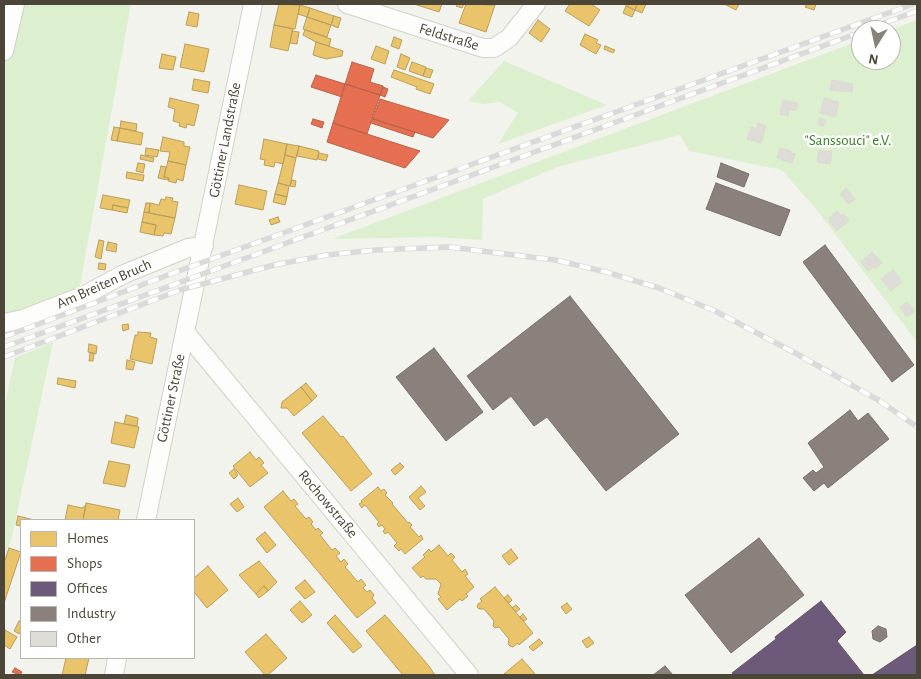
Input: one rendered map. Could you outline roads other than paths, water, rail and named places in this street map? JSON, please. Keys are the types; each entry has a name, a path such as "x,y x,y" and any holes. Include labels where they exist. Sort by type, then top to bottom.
{"street":[{"path":"4,51 15,4"},
{"name":"Göttiner Landstraße","path":"197,276 254,4"},
{"name":"Feldstraße","path":"346,4 483,48 494,48 509,38 536,4"},
{"name":"Am Breiten Bruch","path":"4,323 22,319 83,296 124,274 188,248 204,246"},
{"name":"Göttiner Straße","path":"146,519 197,276"},
{"name":"Rochowstraße","path":"186,332 469,675"},
{"path":"114,675 117,659"}],"railway":[{"path":"4,337 184,269 913,4"},
{"path":"893,20 917,11"},
{"path":"4,347 851,36"},
{"path":"4,357 180,290 274,265 327,255 376,250 449,247 555,260 606,272 659,288 715,311 797,354 880,401 917,427"}],"park label":[{"name":"\"Sanssouci\" e.V.","path":"848,140"}]}
